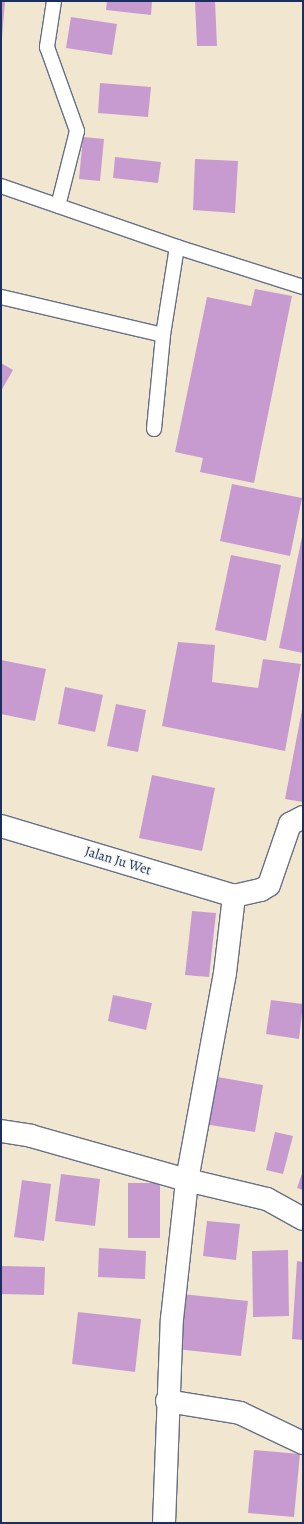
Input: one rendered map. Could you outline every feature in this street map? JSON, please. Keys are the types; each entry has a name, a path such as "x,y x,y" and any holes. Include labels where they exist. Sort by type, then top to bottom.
{"street":[{"path":"164,1523 172,1318 187,1180 225,973 234,896 261,890 269,885 290,824 303,817"},
{"name":"Jalan Ju Wet","path":"1,826 234,896"},
{"path":"1,1131 31,1136 187,1180 268,1199 303,1219"},
{"path":"168,1401 240,1413 303,1443"}],"lane":[{"path":"54,1 47,47 77,131 58,206"},
{"path":"1,186 177,247 303,287"},
{"path":"154,429 163,334 177,247"},
{"path":"1,297 163,334"}],"building":[{"path":"1,1 5,1 2,38 1,38"},
{"path":"107,1 152,1 151,15 106,10"},
{"path":"195,1 215,1 217,46 197,46"},
{"path":"71,17 117,24 112,55 66,48"},
{"path":"100,83 151,87 148,117 98,113"},
{"path":"83,137 104,139 100,181 79,179"},
{"path":"115,157 161,162 158,183 113,178"},
{"path":"195,159 238,161 235,213 193,210"},
{"path":"255,289 292,296 254,483 200,472 203,458 175,452 207,297 251,306"},
{"path":"1,363 13,370 1,391"},
{"path":"232,484 302,498 290,556 220,541"},
{"path":"303,537 303,653 279,648"},
{"path":"231,555 281,565 266,641 215,630"},
{"path":"178,642 215,645 212,682 258,688 263,659 301,664 285,751 162,726"},
{"path":"1,660 46,669 35,721 1,714"},
{"path":"65,687 103,695 95,732 58,724"},
{"path":"116,704 146,710 138,752 107,746"},
{"path":"303,710 303,802 285,799"},
{"path":"152,775 215,788 202,851 139,838"},
{"path":"192,911 216,913 209,977 185,975"},
{"path":"113,995 152,1003 146,1030 108,1021"},
{"path":"271,1000 303,1004 299,1039 266,1034"},
{"path":"212,1076 263,1085 255,1132 204,1124"},
{"path":"275,1132 293,1136 283,1174 266,1170"},
{"path":"303,1171 303,1190 297,1188"},
{"path":"61,1174 100,1179 95,1226 55,1221"},
{"path":"22,1180 51,1184 44,1241 14,1237"},
{"path":"128,1183 160,1183 160,1238 128,1238"},
{"path":"207,1221 240,1224 236,1260 203,1256"},
{"path":"99,1248 146,1251 145,1279 98,1277"},
{"path":"288,1250 289,1316 253,1317 252,1251"},
{"path":"297,1261 303,1262 303,1340 292,1339"},
{"path":"1,1266 45,1267 44,1295 1,1294"},
{"path":"182,1294 248,1301 241,1356 176,1349"},
{"path":"78,1312 141,1319 135,1372 72,1364"},
{"path":"254,1450 300,1454 294,1517 248,1513"}]}
